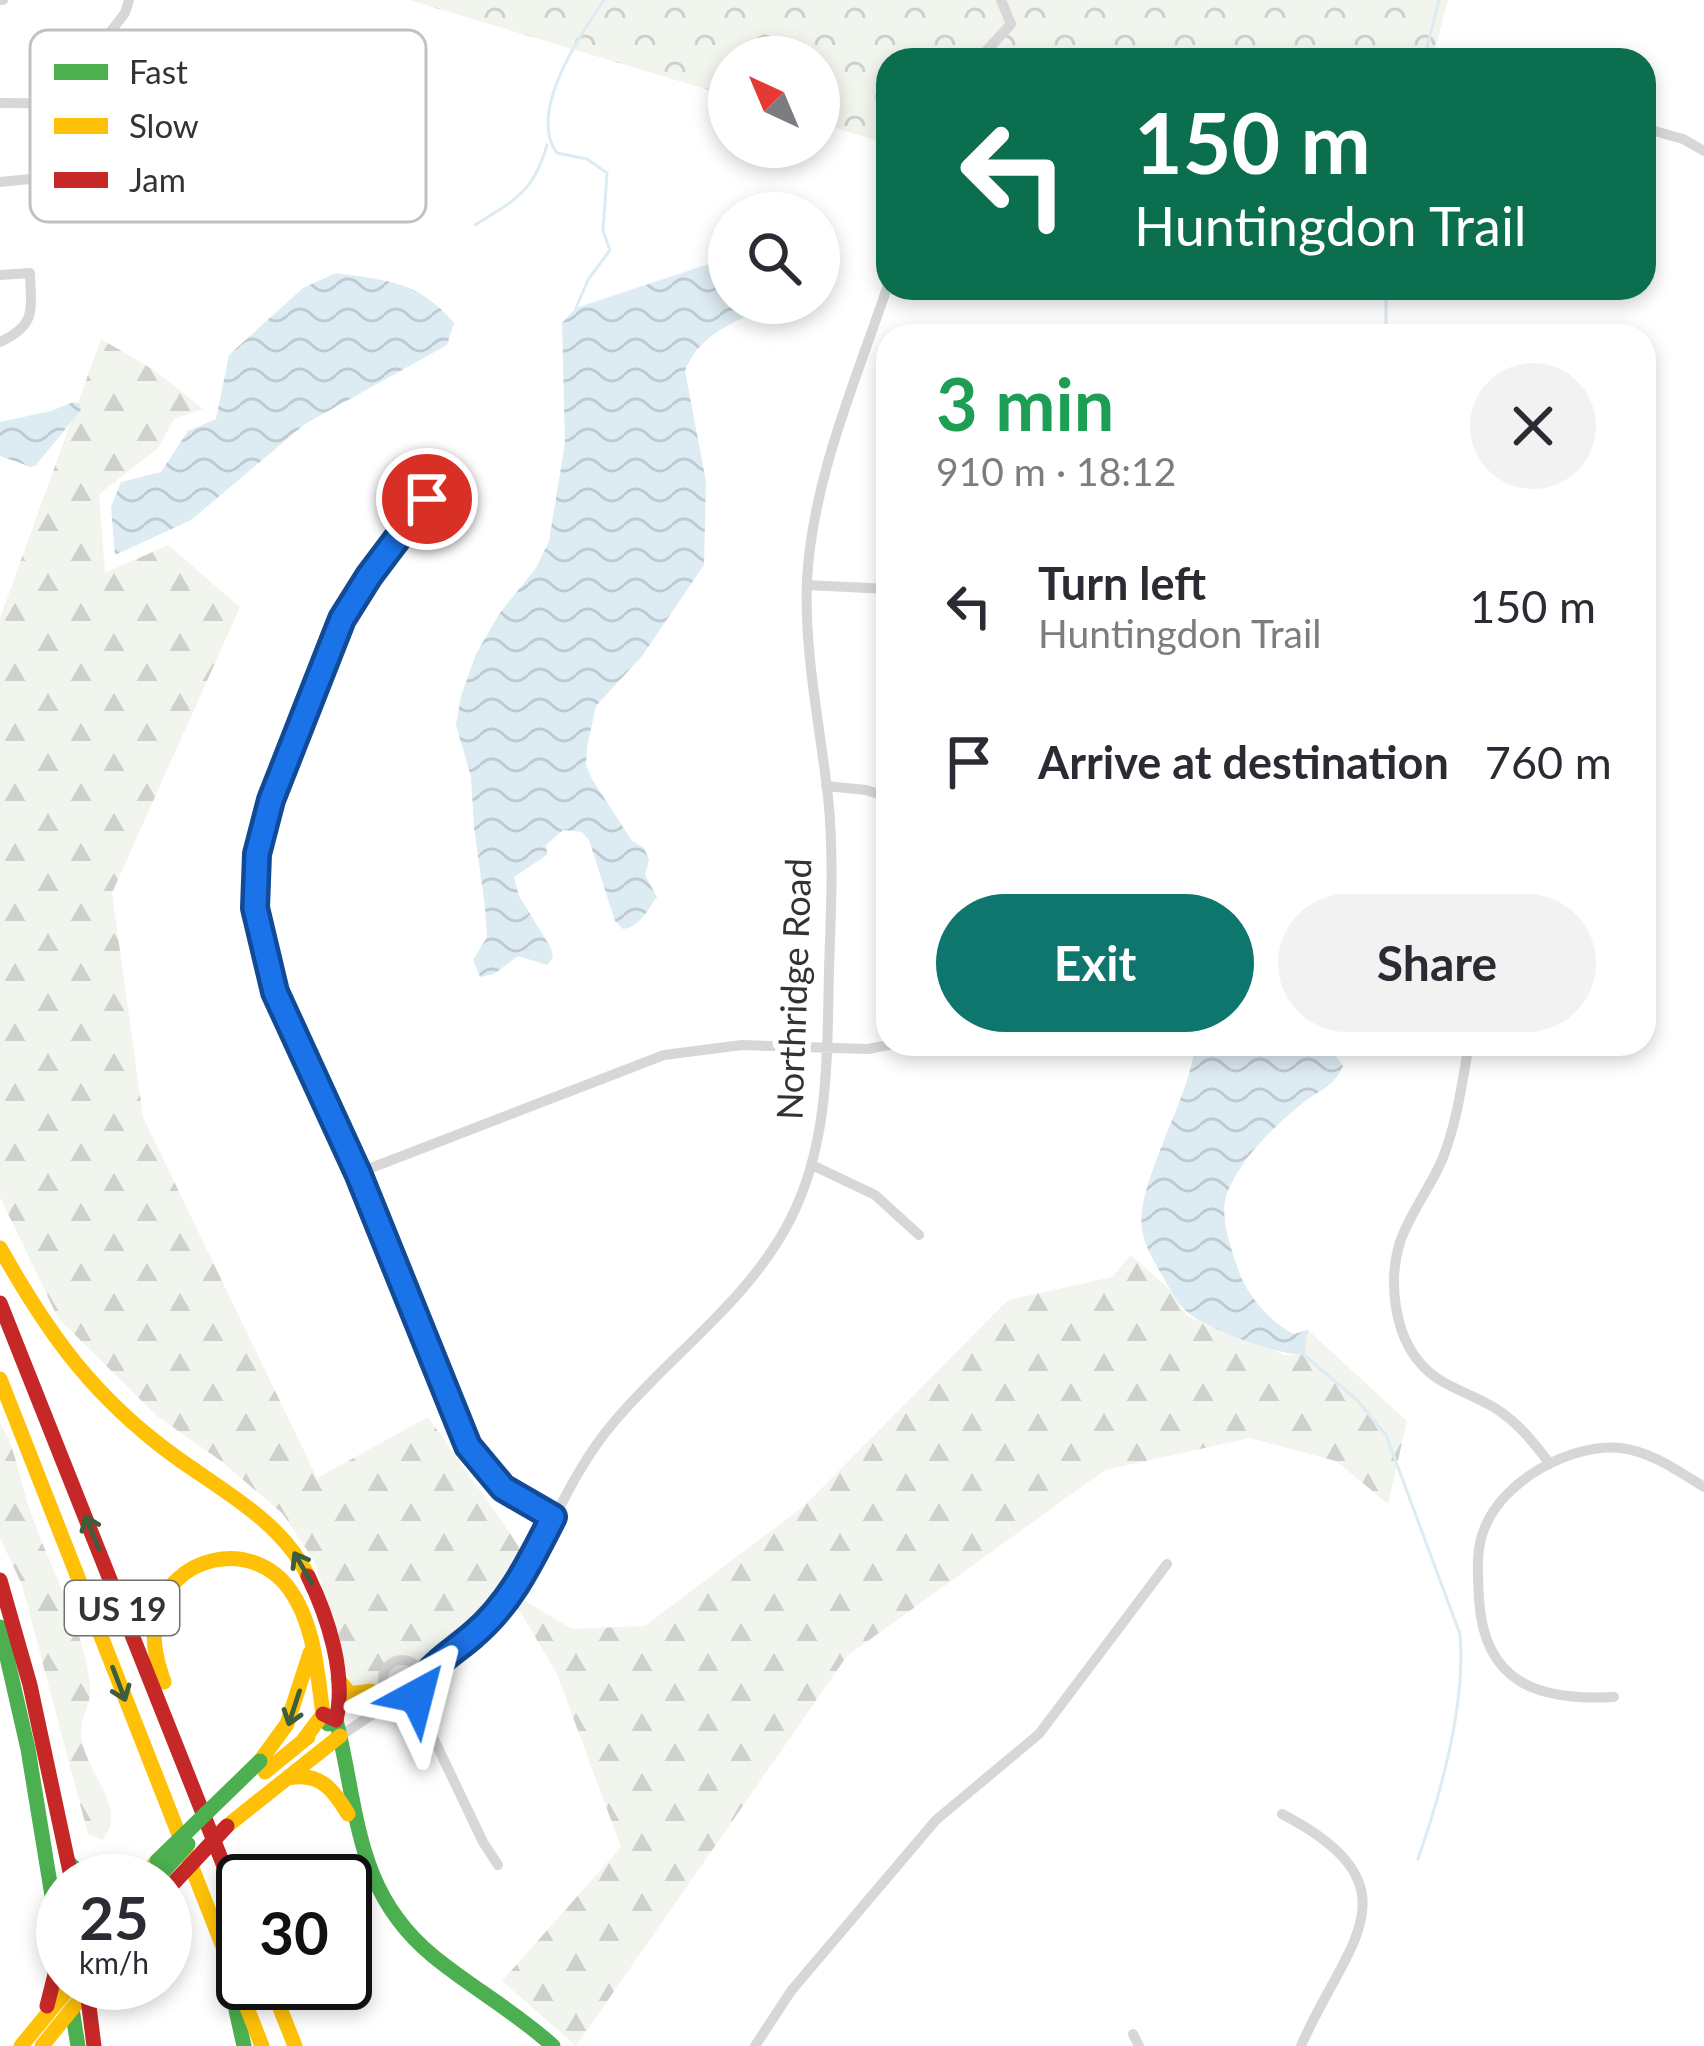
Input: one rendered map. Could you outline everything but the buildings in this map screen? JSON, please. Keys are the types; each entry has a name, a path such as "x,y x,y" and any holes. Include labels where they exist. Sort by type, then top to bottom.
{"main road":[{"path":"0,1248 42,1323 104,1397 155,1442 272,1528 300,1559 324,1613 341,1700 333,1724 262,1767"},
{"name":"US 19","path":"0,1303 219,1854"},
{"name":"US 19","path":"0,1379 262,2046"},
{"path":"225,1854 159,1668 156,1617 172,1584 191,1568 214,1559 238,1558 266,1567 294,1599 312,1647 372,1883 410,1937 462,1979 519,2014 554,2046"},
{"path":"0,1580 11,1676 45,1854"},
{"path":"5,1628 66,1854"},
{"path":"184,1854 280,1741 292,1720 312,1647"},
{"path":"0,1660 11,1676"},
{"path":"338,1679 350,1694 371,1691"},
{"name":"Northridge Road","path":"191,1854 271,1789 333,1724"},
{"path":"30,1764 52,1816 58,1854"},
{"path":"271,1789 296,1775 319,1778 335,1792 356,1828"},
{"path":"168,1804 244,2046"},
{"path":"40,2023 45,2010"},
{"path":"20,2046 53,2010"},
{"path":"42,2046 72,2010"},
{"path":"73,2010 78,2046"},
{"path":"85,2010 94,2046"},
{"path":"281,2010 295,2046"}],"street":[{"path":"112,30 129,0"},
{"path":"989,48 1011,24 1001,0"},
{"path":"0,103 30,103"},
{"path":"1656,131 1704,151"},
{"path":"0,182 30,179"},
{"path":"0,275 30,273 32,313 23,331 0,342"},
{"name":"Northridge Road","path":"333,1724 400,1698 504,1603 614,1422 761,1267 791,1217 812,1165 823,1107 830,924 826,786 807,585 820,486 883,300"},
{"path":"427,499 342,619 275,786 257,854 255,908 275,992 358,1173 468,1446 503,1488 553,1517"},
{"path":"807,585 876,588"},
{"path":"826,786 876,793"},
{"path":"358,1173 664,1055 742,1045 876,1047"},
{"path":"1467,1056 1443,1158 1400,1245 1395,1267 1399,1322 1412,1353 1424,1367 1445,1384 1508,1417 1550,1465"},
{"path":"812,1165 874,1195 919,1235"},
{"path":"1614,1697 1561,1698 1526,1685 1499,1664 1481,1627 1477,1564 1485,1526 1507,1495 1550,1465 1580,1453 1619,1448 1667,1465 1704,1487"},
{"path":"754,2046 791,1991 936,1820 1039,1734 1167,1564"},
{"path":"420,1710 385,1688 384,1672 392,1663 426,1663 448,1655"},
{"path":"410,1663 419,1672 420,1710 498,1865"},
{"name":"Northridge Road","path":"333,1724 371,1691 384,1672"},
{"path":"1282,1814 1320,1834 1342,1855 1362,1903 1354,1951 1301,2046"}],"green space":[{"path":"409,0 1448,0 1435,48 876,48 876,140 840,129 840,36 708,36 708,90"},
{"path":"101,339 154,370 203,409 175,418 157,449 99,494 105,573 168,545 240,607 112,893 143,1117 317,1478 428,1417 522,1550 507,1590 572,1629 645,1626 804,1506 1008,1300 1112,1277 1131,1255 1169,1289 1187,1316 1222,1332 1283,1355 1303,1355 1308,1330 1407,1421 1388,1504 1336,1461 1250,1438 1105,1470 847,1656 576,2046 502,1981 621,1847 557,1674 508,1591 454,1648 358,1711 315,1562 283,1514 221,1461 157,1416 58,1318 0,1197 0,618"},
{"path":"0,1423 86,1662 90,1691 82,1743 111,1814 110,1828 102,1840 88,1834 22,1585 0,1538"}],"water":[{"path":"708,264 708,324 730,324 700,346 685,371 706,481 704,565 642,656 596,706 587,747 586,765 592,779 632,841 644,848 649,860 645,875 657,897 638,922 623,929 615,921 589,840 582,832 563,830 546,845 547,855 514,877 519,896 553,958 547,965 518,956 494,974 480,977 473,960 487,937 485,907 471,777 456,725 476,654 499,614 536,568 549,541 565,443 562,323 576,308"},
{"path":"336,273 387,281 428,299 454,323 447,345 305,424 191,520 115,555 111,507 121,482 161,472 188,431 216,419 229,355 303,288"},
{"path":"73,402 81,410 36,465 0,456 0,422"},
{"path":"1193,1056 1336,1056 1343,1066 1332,1083 1260,1143 1233,1180 1225,1202 1229,1239 1246,1286 1285,1329 1294,1334 1308,1330 1304,1355 1256,1344 1194,1317 1173,1295 1146,1243 1142,1211 1147,1189"}],"waterway":[{"path":"576,308 588,280 610,250 603,231 607,173 587,159 557,153 549,136 548,117 560,75 604,0"},
{"path":"1427,48 1439,0"},
{"path":"475,225 529,185 547,145"},
{"path":"1386,300 1386,324"},
{"path":"1304,1355 1357,1400 1386,1435 1460,1634 1455,1719 1418,1859"}],"traffic: fast":[{"path":"0,1627 28,1749 45,1854"},
{"path":"328,1724 336,1720 364,1848 388,1904 433,1956 553,2046"},
{"path":"164,1854 260,1761"},
{"path":"179,1854 188,1844"},
{"path":"72,2010 78,2046"},
{"path":"236,2010 244,2046"}],"traffic: slow":[{"path":"0,1248 50,1329 87,1377 156,1442 279,1535 308,1576"},
{"path":"0,1379 262,2046"},
{"path":"164,1682 155,1627 164,1597 194,1567 214,1560 255,1563 274,1573 290,1590 310,1634 323,1714 302,1742"},
{"path":"260,1761 287,1724 310,1653"},
{"path":"338,1679 350,1694 371,1691"},
{"path":"227,1826 340,1736"},
{"path":"265,1772 308,1737"},
{"path":"289,1778 324,1784 348,1814"},
{"path":"21,2046 51,2010"},
{"path":"42,2046 71,2010"},
{"path":"281,2010 295,2046"}],"traffic: jam":[{"path":"0,1303 219,1854"},
{"path":"308,1576 329,1628 337,1665 336,1720 323,1714"},
{"path":"0,1580 30,1685 66,1854"},
{"path":"192,1863 227,1826"},
{"path":"89,2010 94,2046"}],"route":[{"path":"417,1696 421,1680 504,1603 553,1517 503,1488 484,1470 459,1429 358,1173 275,992 258,929 255,881 271,800 342,619 427,499"}]}
